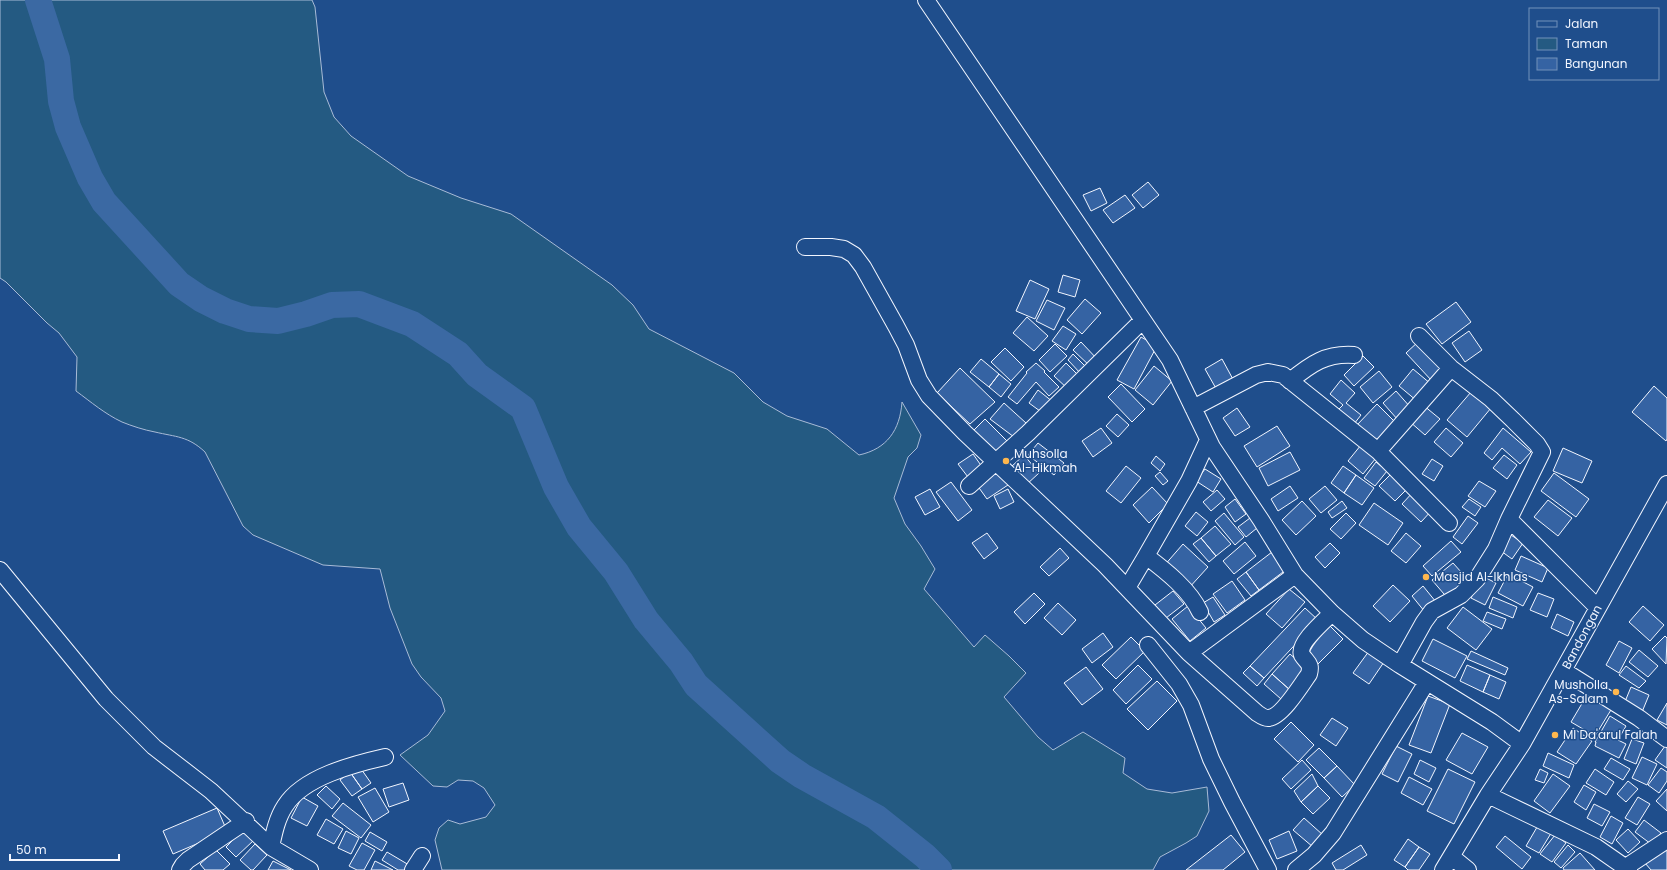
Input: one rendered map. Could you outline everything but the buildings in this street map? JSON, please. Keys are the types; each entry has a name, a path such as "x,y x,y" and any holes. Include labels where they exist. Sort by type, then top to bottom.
{"street":[{"path":"926,0 1170,360 1208,440 1294,575 1332,613 1363,640 1400,665 1492,722 1522,744"},
{"path":"805,247 831,247 844,249 858,260 906,345 919,380 924,389 938,406 1127,588 1189,653 1248,706 1262,716 1269,718 1284,708 1309,674 1309,662 1302,655 1302,647 1307,639 1332,613"},
{"path":"969,486 997,462 1143,320"},
{"path":"1400,665 1424,622 1432,611 1461,595 1477,579 1496,549 1509,518 1541,454 1541,448 1491,399 1451,368 1419,336"},
{"path":"1290,380 1310,365 1326,358 1345,354 1354,355"},
{"path":"1378,452 1451,368"},
{"path":"1194,408 1256,375 1268,372 1283,375 1378,452 1449,523"},
{"path":"1127,588 1189,481 1208,440"},
{"name":"Bandongan","path":"1447,864 1488,795 1522,744 1667,484"},
{"path":"1509,518 1598,608"},
{"path":"1146,556 1165,571 1193,599 1200,612"},
{"path":"0,570 106,699 154,747 211,791 246,821 259,837 271,847 310,870"},
{"path":"1189,653 1294,575"},
{"path":"1148,645 1179,684 1191,705 1211,759 1268,870"},
{"path":"1564,671 1639,718 1667,739"},
{"path":"1296,870 1314,855 1333,833 1427,682"},
{"path":"271,847 281,814 292,798 300,791 317,780 351,766 385,757"},
{"path":"1488,795 1596,847 1627,868 1667,840"},
{"path":"180,870 188,860 246,821"},
{"path":"413,870 422,856"},
{"path":"1447,864 1468,870"}],"green space":[{"path":"0,0 312,0 315,7 324,92 334,117 351,136 408,176 461,198 511,214 612,285 633,305 649,329 734,373 763,402 787,416 827,429 859,455 877,448 890,437 898,421 902,402 921,435 917,448 908,457 894,498 905,524 935,569 924,589 974,647 985,635 1026,673 1004,697 1038,737 1053,750 1083,732 1125,758 1123,773 1147,789 1172,793 1207,787 1209,811 1197,836 1160,857 1153,870 442,870 435,840 439,828 448,820 460,824 486,817 495,805 484,788 473,781 458,780 447,787 433,786 400,755 428,735 445,711 441,698 421,677 412,664 390,608 380,569 323,565 253,535 243,526 205,452 199,447 182,438 147,430 122,422 104,412 76,391 77,357 59,333 0,278"}],"waterway":[{"path":"38,0 57,59 61,101 68,127 90,178 104,202 179,284 201,299 225,311 249,319 278,321 306,314 332,305 359,304 412,324 458,354 477,375 523,408 556,487 579,527 616,572 646,620 681,662 696,685 780,761 802,776 876,817 925,856 939,870"}],"place":[{"name":"Muhsolla Al-Hikmah","path":"1006,461"},
{"name":"Masjid Al-Ikhlas","path":"1426,577"},
{"name":"Musholla As-Salam","path":"1616,692"},
{"name":"MI Da'arul Falah","path":"1555,735"}]}
